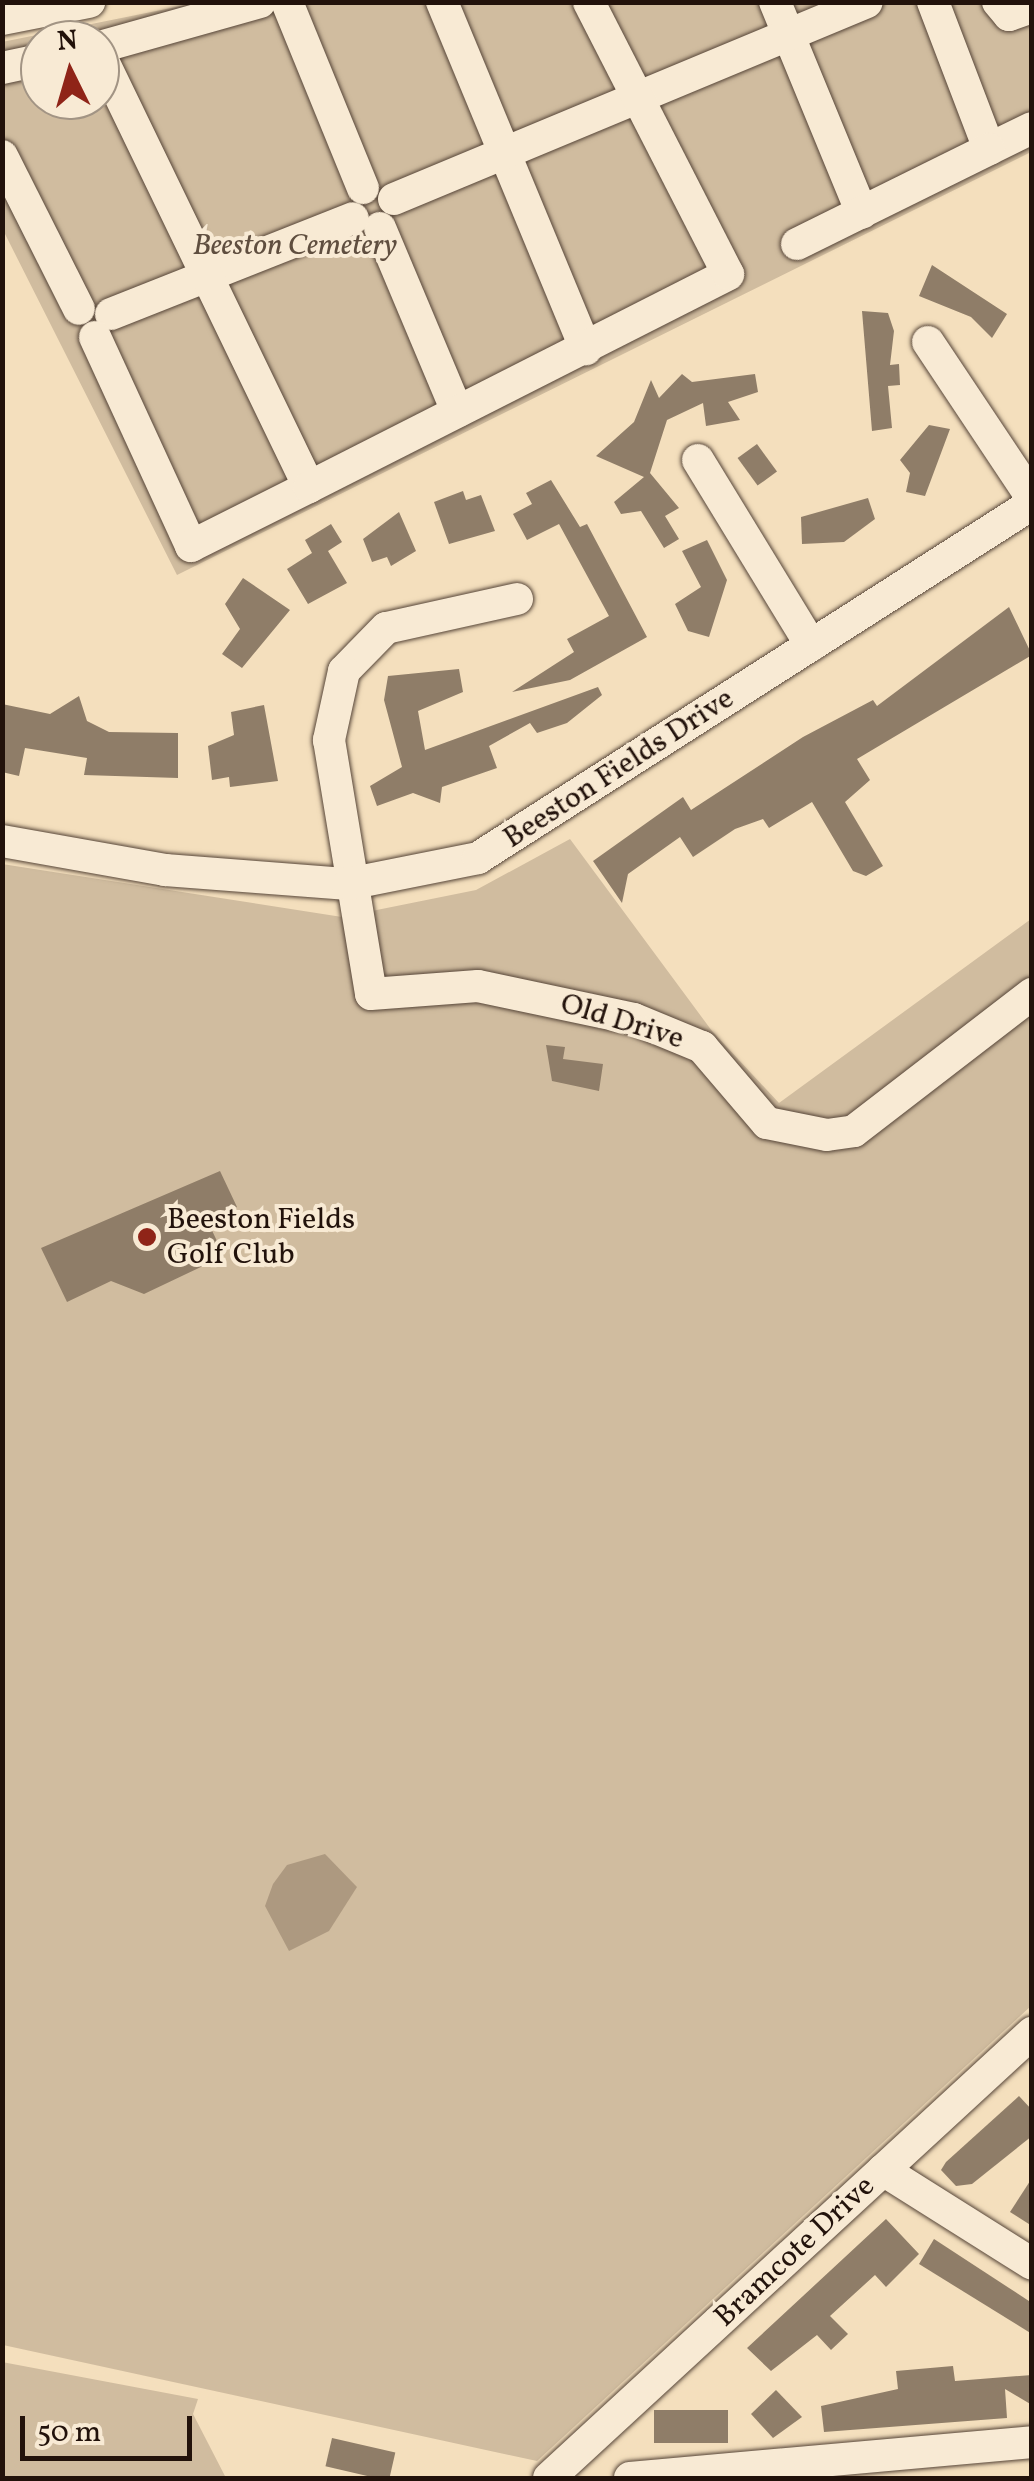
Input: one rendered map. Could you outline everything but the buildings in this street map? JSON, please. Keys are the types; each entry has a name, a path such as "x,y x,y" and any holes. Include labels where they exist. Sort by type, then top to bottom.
{"street":[{"path":"2,19 88,2"},
{"path":"120,41 260,2"},
{"path":"287,2 456,411"},
{"path":"442,2 586,348"},
{"path":"2,156 95,320 191,546 728,274 589,2"},
{"path":"775,2 862,214"},
{"path":"95,320 868,2"},
{"path":"933,2 989,149"},
{"path":"998,2 1008,15 1032,7"},
{"path":"120,97 308,487"},
{"path":"797,244 1032,128"},
{"name":"Beeston Fields Drive","path":"2,841 148,868 348,884 440,870 525,834 1032,501 928,342"},
{"path":"698,460 812,645"},
{"path":"348,884 330,740 344,671 386,628 482,626 517,598"},
{"name":"Old Drive","path":"348,884 370,994 478,986 634,1019 702,1047 767,1123 827,1135 854,1130 1032,994"},
{"name":"Bramcote Drive","path":"561,2476 1032,2033"},
{"path":"883,2170 1032,2264"},
{"path":"630,2478 675,2477 1032,2442"}],"green space":[{"name":"Beeston Cemetery","path":"201,2 1031,3 1031,152 177,575 3,230 2,42 20,38 20,120 120,120 120,20 111,20"},
{"path":"570,839 712,1031 779,1103 1031,919 1031,2006 537,2461 3,2345 2,864 342,917 476,890"},
{"path":"2,2362 198,2399 193,2414 226,2478 3,2478"}],"shaded area":[{"path":"325,1854 357,1887 329,1931 289,1951 265,1906 273,1884 287,1865"}],"place":[{"name":"Beeston Fields Golf Club","path":"147,1237"}]}
